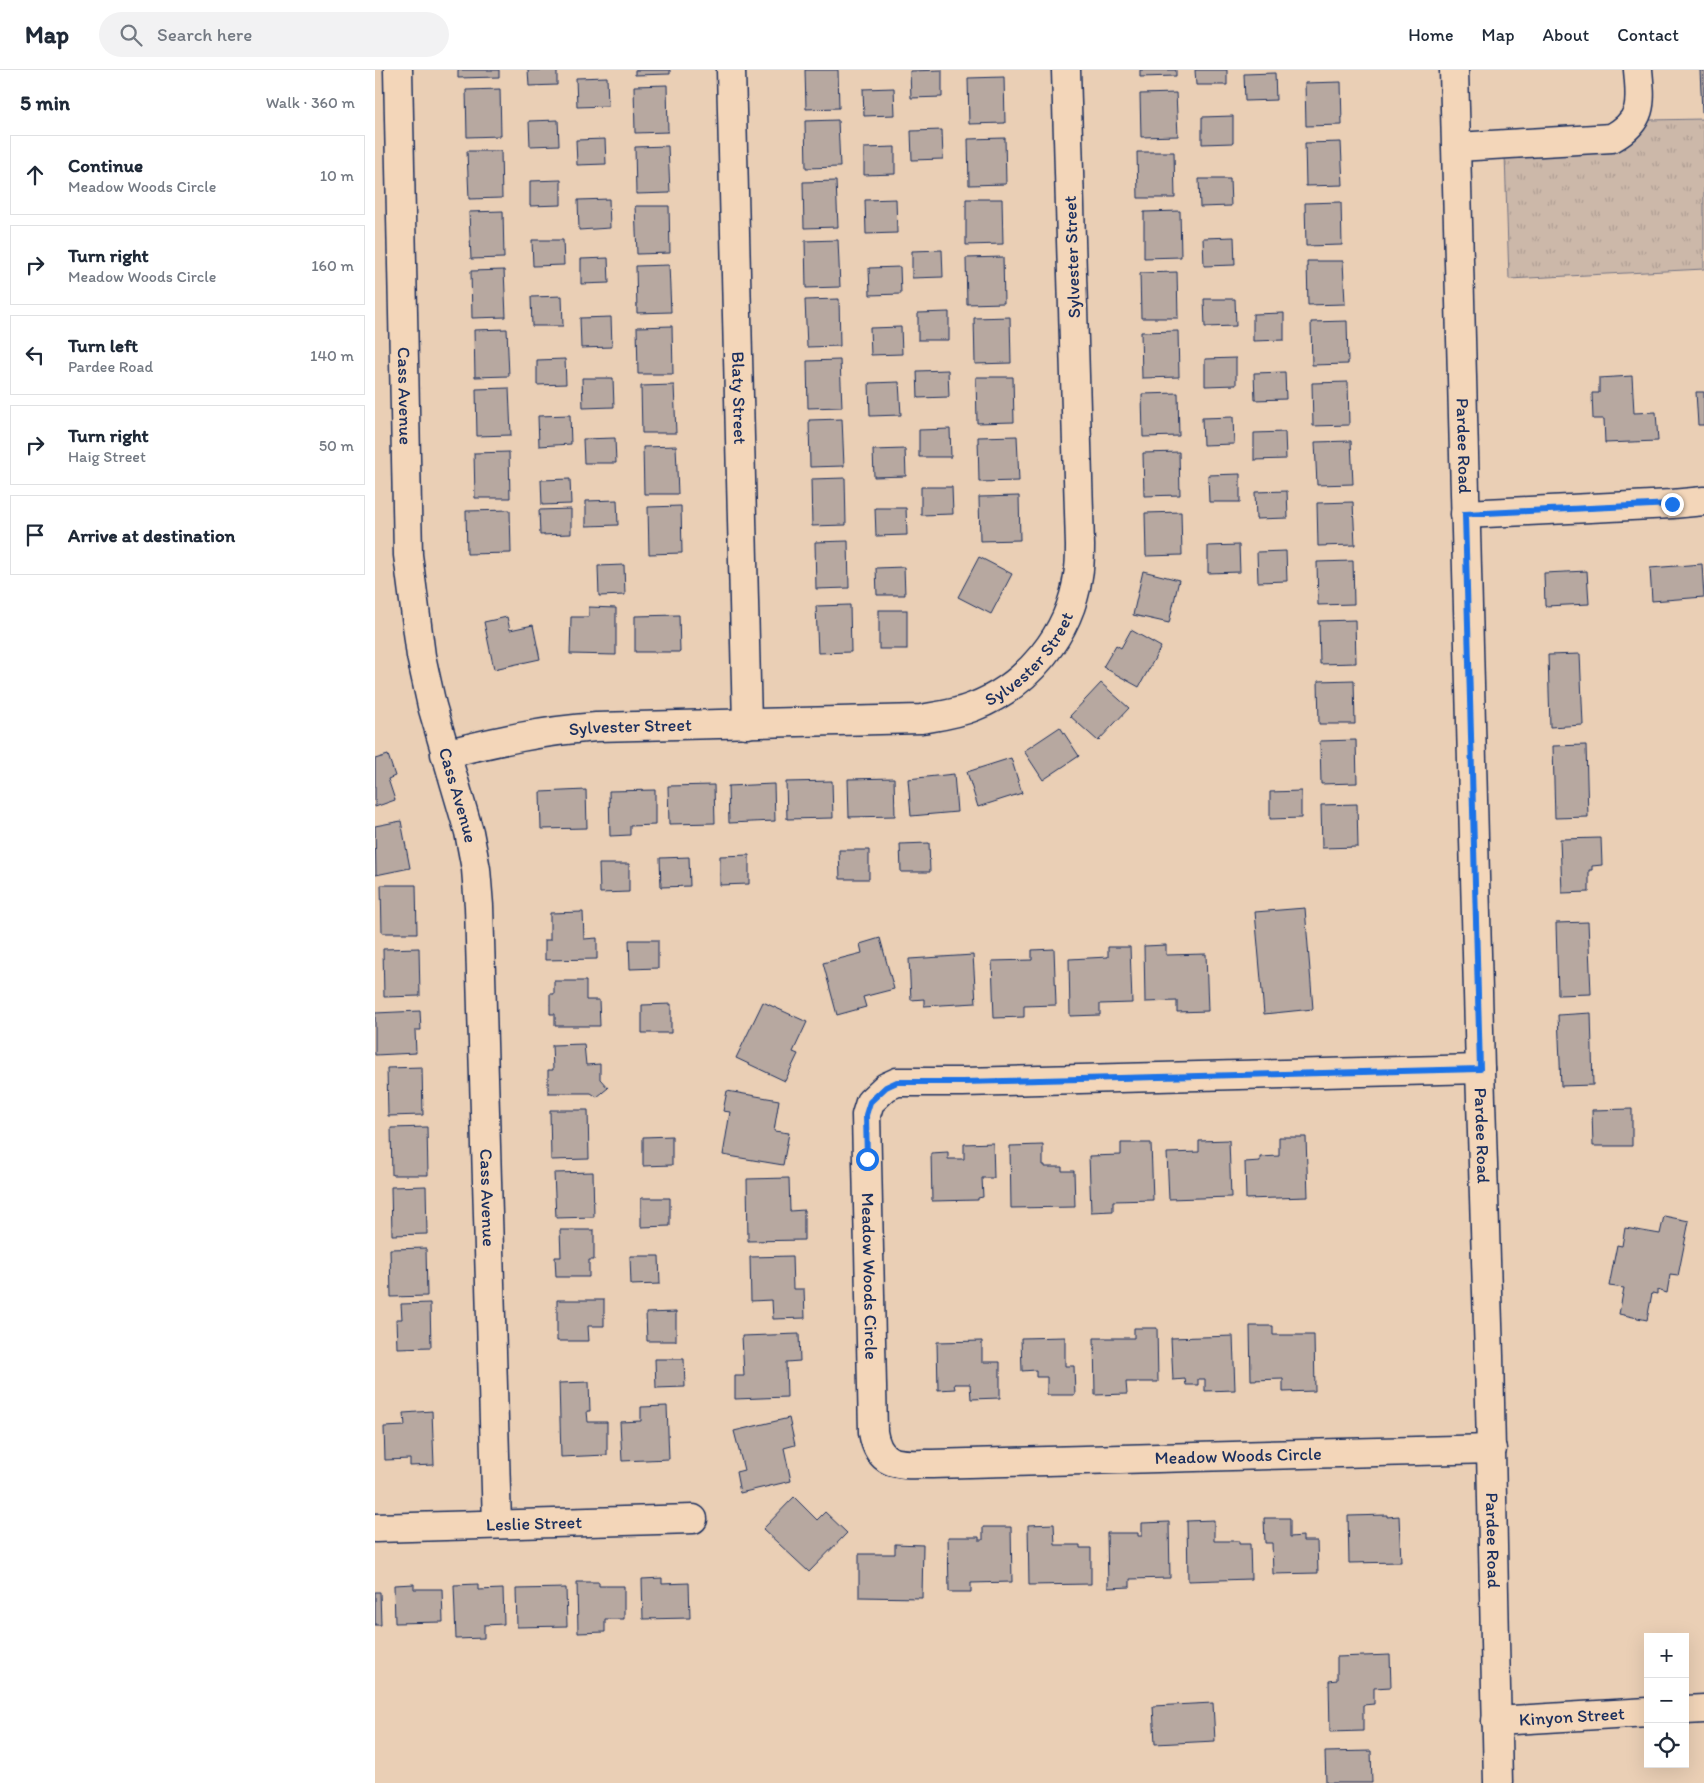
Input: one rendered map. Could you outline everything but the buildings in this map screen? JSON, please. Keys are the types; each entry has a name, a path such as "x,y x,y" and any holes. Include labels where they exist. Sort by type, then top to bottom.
{"street":[{"name":"Cass Avenue","path":"398,70 408,555 421,656 445,754 469,832 476,869 479,906 497,1524"},
{"name":"Blaty Street","path":"731,70 747,724"},
{"name":"Sylvester Street","path":"445,754 513,737 561,729 921,719 943,716 973,708 1007,690 1035,665 1058,634 1073,598 1078,576 1080,546 1066,70"},
{"name":"Pardee Road","path":"1454,70 1491,1449 1498,1783"},
{"path":"1457,147 1613,138 1624,131 1635,120 1639,110 1641,99 1638,70"},
{"path":"1465,514 1704,501"},
{"name":"Meadow Woods Circle","path":"1480,1069 897,1082 886,1087 870,1102 866,1115 873,1432 875,1445 883,1456 897,1464 1491,1449"},
{"name":"Leslie Street","path":"375,1528 693,1519"},
{"path":"1689,1710 1704,1709"},
{"name":"Kinyon Street","path":"1496,1721 1644,1712"}],"green space":[{"path":"1704,119 1704,269 1509,279 1505,155 1620,148 1645,128 1649,120"}],"route":[{"path":"867,1159 866,1115 870,1102 886,1087 897,1082 1480,1069 1465,514 1672,504"}]}
